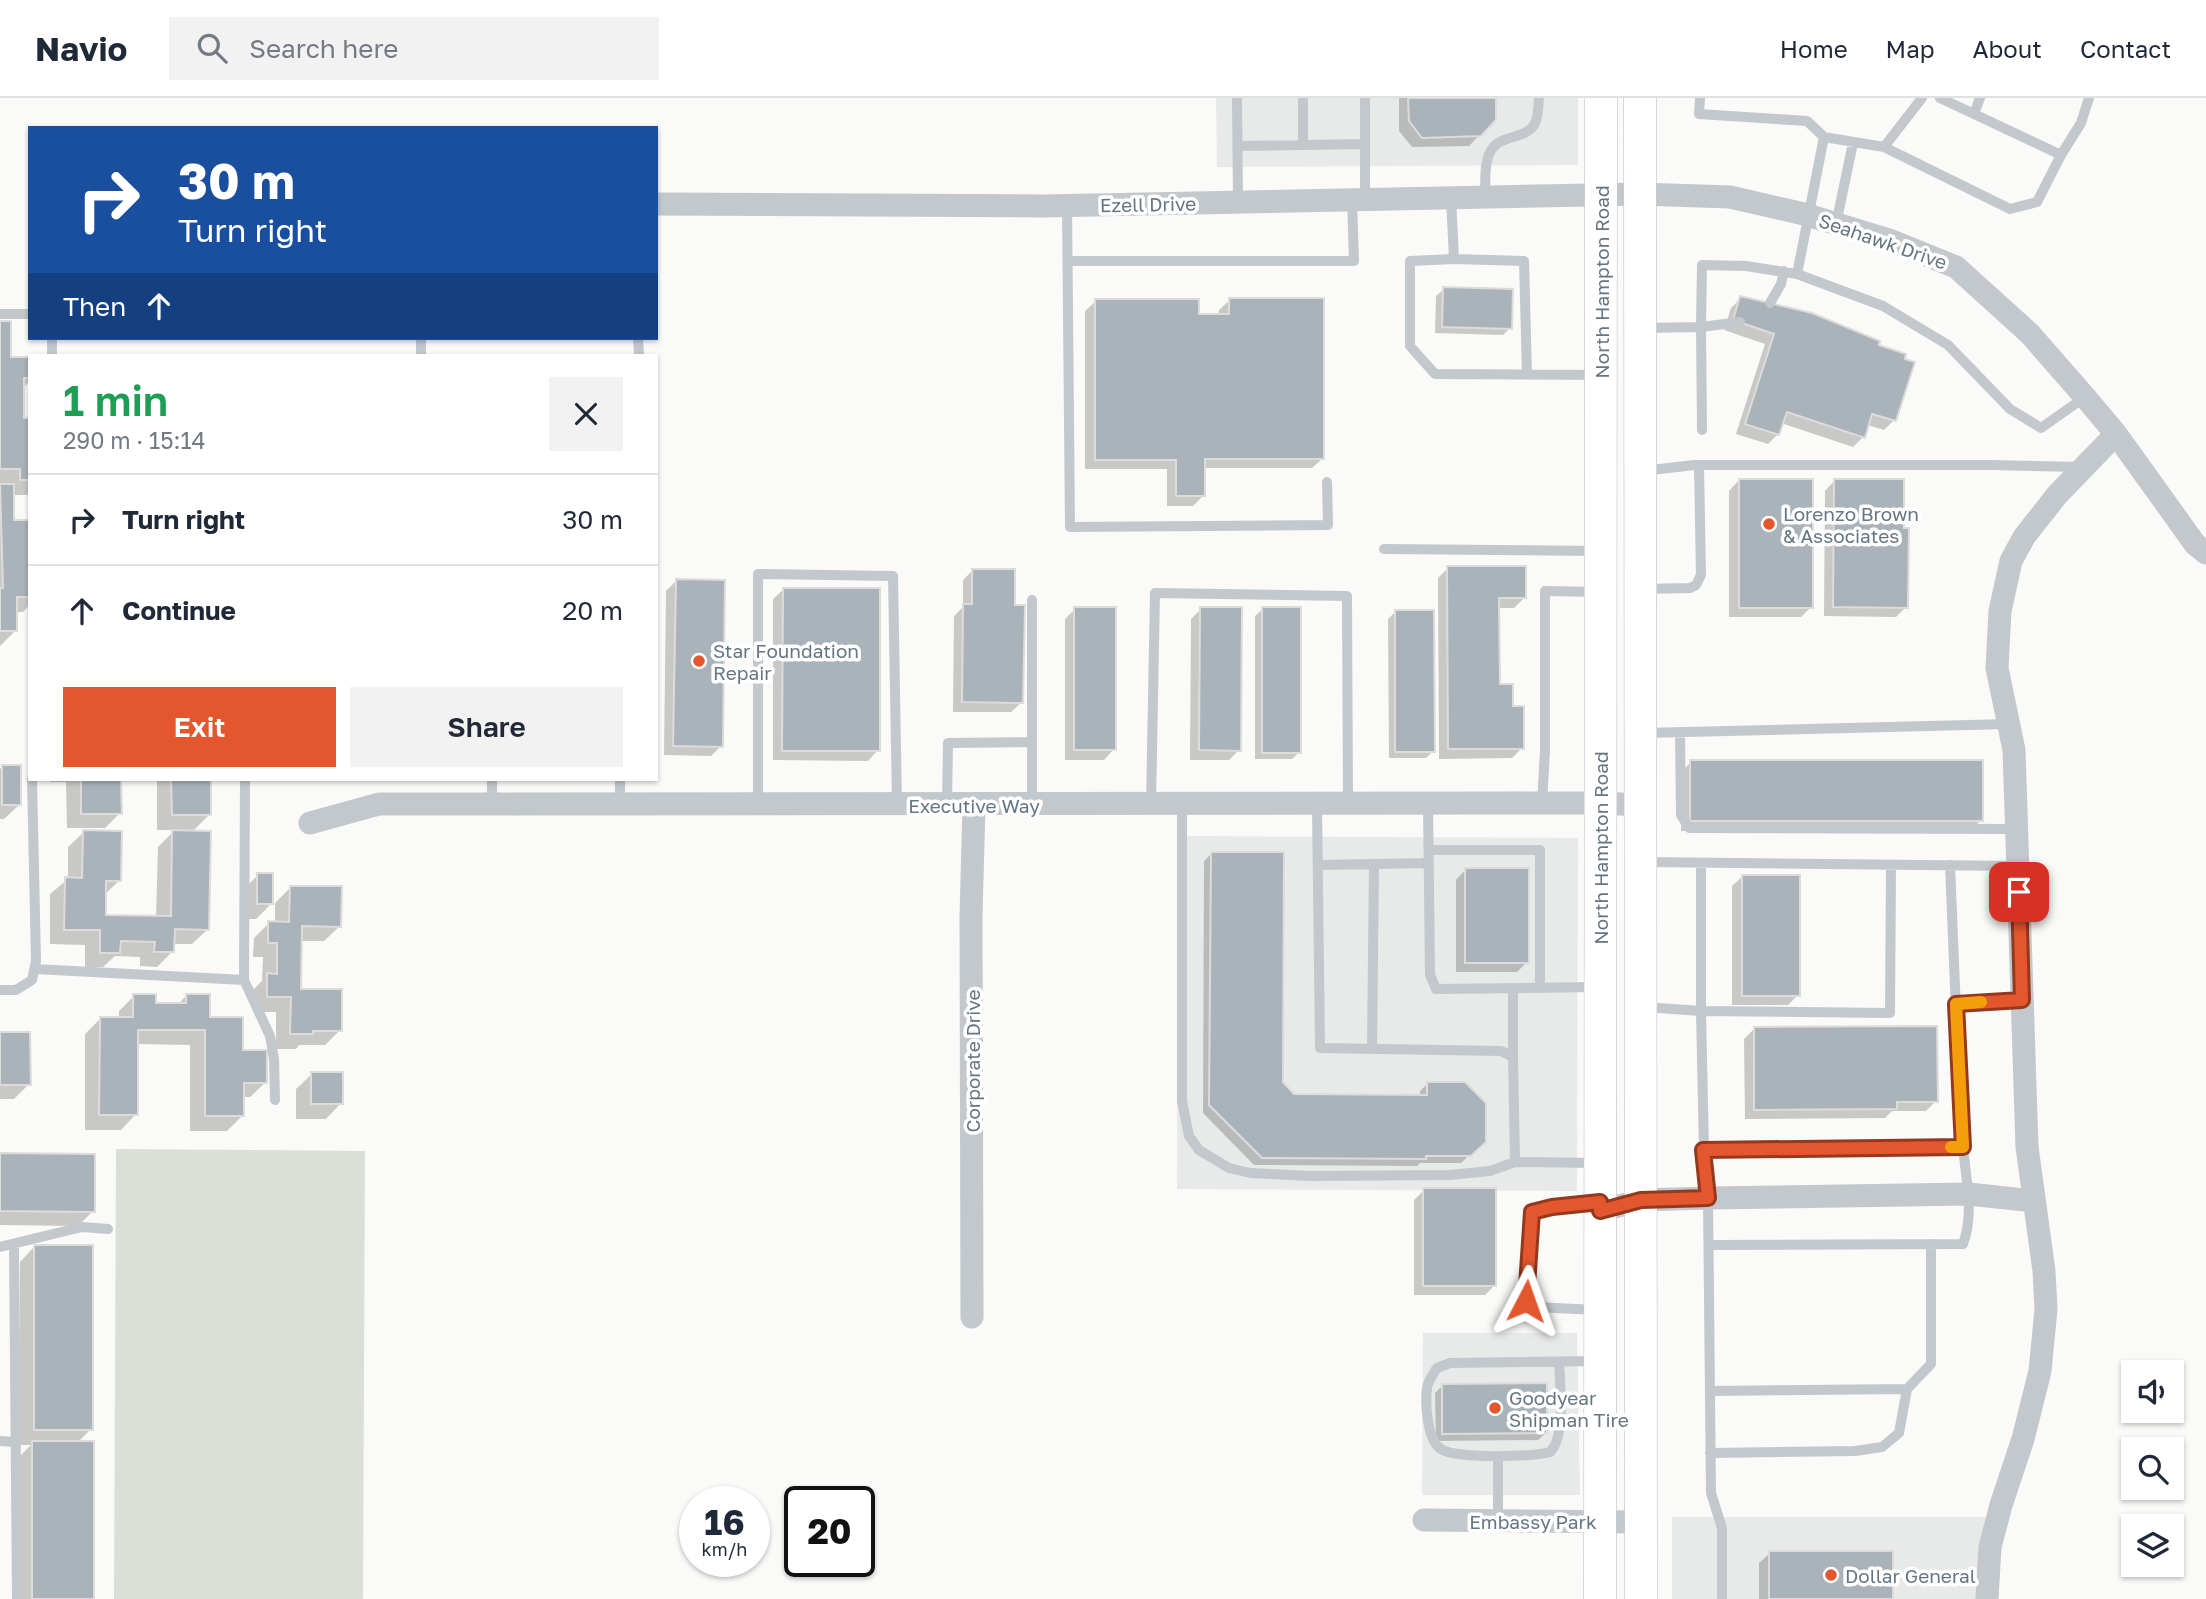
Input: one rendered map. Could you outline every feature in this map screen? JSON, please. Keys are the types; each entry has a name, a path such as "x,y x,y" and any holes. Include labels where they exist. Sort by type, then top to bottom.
{"main road":[{"name":"North Hampton Road","path":"1600,1599 1601,98"},
{"name":"North Hampton Road","path":"1640,98 1641,1599"}],"street":[{"name":"Ezell Drive","path":"658,204 1067,205 1640,194"},
{"name":"Seahawk Drive","path":"1640,194 1730,197 1889,240 1956,267 2030,334 2116,434 2195,544 2206,553"},
{"path":"1987,1599 1990,1547 2023,1439 2040,1371 2046,1308 2044,1271 2027,1147 2014,750 1997,668 2000,611 2011,561 2024,537 2057,495 2116,434"},
{"name":"Executive Way","path":"310,823 379,804 1641,805"},
{"name":"Corporate Drive","path":"972,1317 971,916 974,805"},
{"path":"1600,1206 1641,1200 1708,1198 1969,1195 2034,1201"},
{"name":"Embassy Park","path":"1424,1520 1641,1522"}],"lane":[{"path":"1237,98 1238,202"},
{"path":"1303,98 1303,145"},
{"path":"1068,261 1354,261 1365,144 1365,98"},
{"path":"1485,198 1488,157 1492,147 1526,132 1534,125 1539,98"},
{"path":"1700,98 1699,114 1807,121 1824,137 1884,147 2010,209 2037,202 2081,123 2089,98"},
{"path":"1884,147 1922,98"},
{"path":"1940,98 2061,155"},
{"path":"1974,114 1980,98"},
{"path":"1797,274 1824,137"},
{"path":"1836,224 1853,143"},
{"path":"1238,146 1365,144"},
{"path":"1451,198 1454,259"},
{"path":"1067,205 1070,527 1328,525 1327,482"},
{"path":"1527,374 1524,261 1410,261 1410,346 1435,374 1601,375"},
{"path":"1702,430 1702,265 1746,266 1784,271 1883,306 1948,345 2010,409 2041,429 2085,397"},
{"path":"1769,303 1781,284 1784,271"},
{"path":"0,314 28,314"},
{"path":"1640,328 1702,327 1741,322"},
{"path":"1640,471 1699,465 2084,467"},
{"path":"1640,589 1690,588 1696,585 1701,575 1699,465"},
{"path":"1384,549 1601,552"},
{"path":"758,805 758,574 893,576 897,805"},
{"path":"1542,804 1545,751 1545,591 1601,592"},
{"path":"1151,805 1155,593 1347,596 1348,804"},
{"path":"1032,600 1032,805"},
{"path":"1641,733 2010,724"},
{"path":"1680,732 1681,815 1689,828 2017,829"},
{"path":"947,805 948,743 1032,742"},
{"path":"0,990 16,990 32,980 34,969 32,781"},
{"path":"245,781 244,980 270,1036 274,1059 275,1100"},
{"path":"492,781 492,804"},
{"path":"620,781 620,804"},
{"path":"1317,804 1320,1048 1502,1051 1513,1056"},
{"path":"1428,804 1430,975 1436,989 1600,987"},
{"path":"1182,805 1182,1101 1189,1136 1199,1150 1229,1168 1250,1173 1310,1176 1450,1175 1490,1171 1515,1162 1600,1163"},
{"path":"1429,850 1540,850 1540,988"},
{"path":"1641,862 2018,866"},
{"path":"1318,864 1429,863"},
{"path":"1701,863 1703,1150 1708,1198 1711,1493 1722,1528 1722,1599"},
{"path":"1372,1049 1374,864"},
{"path":"1641,1007 1701,1011 1890,1013 1891,864"},
{"path":"1709,1245 1963,1244 1969,1229 1969,1195 1963,1147 1950,865"},
{"path":"34,969 244,980"},
{"path":"1513,988 1515,1162"},
{"path":"1956,1004 2022,1000"},
{"path":"1703,1150 1963,1147"},
{"path":"1600,1206 1552,1207 1532,1212 1526,1301 1535,1307 1600,1311"},
{"path":"0,1247 82,1227 108,1229"},
{"path":"14,1244 17,1599"},
{"path":"1710,1453 1856,1451 1882,1447 1899,1433 1907,1389 1931,1364 1931,1244"},
{"path":"1559,1362 1560,1419 1555,1447 1550,1452 1479,1456 1442,1450 1432,1439 1428,1422 1427,1386 1437,1368 1450,1363 1600,1361"},
{"path":"1710,1391 1907,1389"},
{"path":"0,1441 15,1442"},
{"path":"1498,1521 1499,1456"}],"shaded area":[{"path":"1216,98 1578,98 1578,165 1217,167"},
{"path":"1178,836 1578,838 1577,1191 1177,1189"},
{"path":"116,1149 365,1151 363,1599 114,1599"},
{"path":"1423,1333 1577,1333 1580,1495 1422,1495"},
{"path":"1672,1517 1986,1517 1976,1599 1672,1599"}],"building":[{"path":"1408,98 1496,98 1496,120 1481,136 1422,138 1409,121"},
{"path":"1443,287 1513,289 1512,329 1442,327"},
{"path":"1740,296 1812,313 1880,341 1879,345 1906,354 1905,359 1915,362 1896,421 1872,414 1865,438 1787,412 1779,435 1745,424 1774,334 1733,320"},
{"path":"1229,298 1324,298 1324,459 1205,459 1205,496 1176,496 1176,460 1095,460 1095,299 1199,299 1199,314 1229,314"},
{"path":"0,321 11,321 11,357 28,357 28,378 24,378 24,418 28,418 28,480 20,480 20,469 0,469"},
{"path":"1739,479 1813,479 1813,608 1739,608"},
{"path":"1834,479 1904,479 1904,528 1909,528 1908,608 1833,607"},
{"path":"0,484 14,484 14,520 28,520 28,597 17,597 17,631 0,631 0,588 3,588"},
{"path":"1447,566 1526,566 1526,598 1499,598 1500,684 1513,684 1513,706 1524,706 1524,749 1448,749"},
{"path":"972,569 1015,569 1015,605 1025,605 1023,703 962,702 963,604 972,604"},
{"path":"676,579 725,580 723,747 673,746"},
{"path":"783,588 880,588 880,751 782,751"},
{"path":"1074,607 1116,607 1116,750 1074,750"},
{"path":"1200,607 1242,607 1241,751 1199,750"},
{"path":"1262,607 1301,607 1301,753 1262,753"},
{"path":"1395,610 1434,610 1435,752 1395,752"},
{"path":"1690,760 1983,760 1983,821 1690,821"},
{"path":"2,765 21,765 21,805 2,805"},
{"path":"81,781 121,781 122,814 81,814"},
{"path":"171,781 211,781 211,815 172,815"},
{"path":"83,830 122,831 121,881 106,881 106,915 171,916 172,830 211,831 209,930 175,929 174,952 154,952 155,942 121,941 120,953 100,953 100,930 64,930 65,877 82,878"},
{"path":"1211,852 1284,852 1283,1082 1294,1094 1427,1095 1427,1082 1465,1082 1486,1103 1486,1142 1471,1156 1426,1156 1426,1159 1262,1158 1209,1105"},
{"path":"1465,868 1529,868 1529,963 1465,963"},
{"path":"257,873 273,873 273,904 257,904"},
{"path":"1742,875 1800,875 1800,996 1742,996"},
{"path":"290,886 342,886 341,927 302,926 301,989 342,989 342,1031 290,1034 291,997 267,997 267,973 277,974 277,943 268,943 268,921 289,922"},
{"path":"133,994 156,994 156,1003 186,1003 186,994 210,994 210,1017 243,1017 243,1050 267,1050 267,1083 244,1083 244,1116 205,1116 205,1030 138,1030 138,1115 99,1115 100,1017 133,1017"},
{"path":"1937,1026 1938,1102 1897,1102 1897,1109 1754,1110 1754,1027"},
{"path":"0,1032 30,1032 31,1085 0,1085"},
{"path":"311,1072 343,1072 343,1104 311,1104"},
{"path":"0,1153 95,1154 95,1212 0,1211"},
{"path":"1423,1188 1496,1188 1496,1286 1423,1286"},
{"path":"34,1245 93,1245 93,1430 34,1430"},
{"name":"Goodyear Shipman Tire","path":"1547,1383 1547,1433 1442,1434 1442,1384"},
{"path":"32,1441 94,1441 94,1599 32,1599"},
{"name":"Dollar General","path":"1769,1551 1893,1551 1893,1599 1769,1599"}],"slow traffic":[{"path":"1951,1147 1963,1147 1956,1004 1981,1002"}],"place":[{"name":"Lorenzo Brown & Associates","path":"1769,524"},
{"name":"Star Foundation Repair","path":"699,661"},
{"name":"Goodyear Shipman Tire","path":"1495,1408"},
{"name":"Dollar General","path":"1831,1575"}],"route":[{"path":"1526,1301 1532,1212 1600,1202 1600,1211 1641,1200 1708,1198 1703,1150 1963,1147 1956,1004 2022,1000 2019,892"}]}
